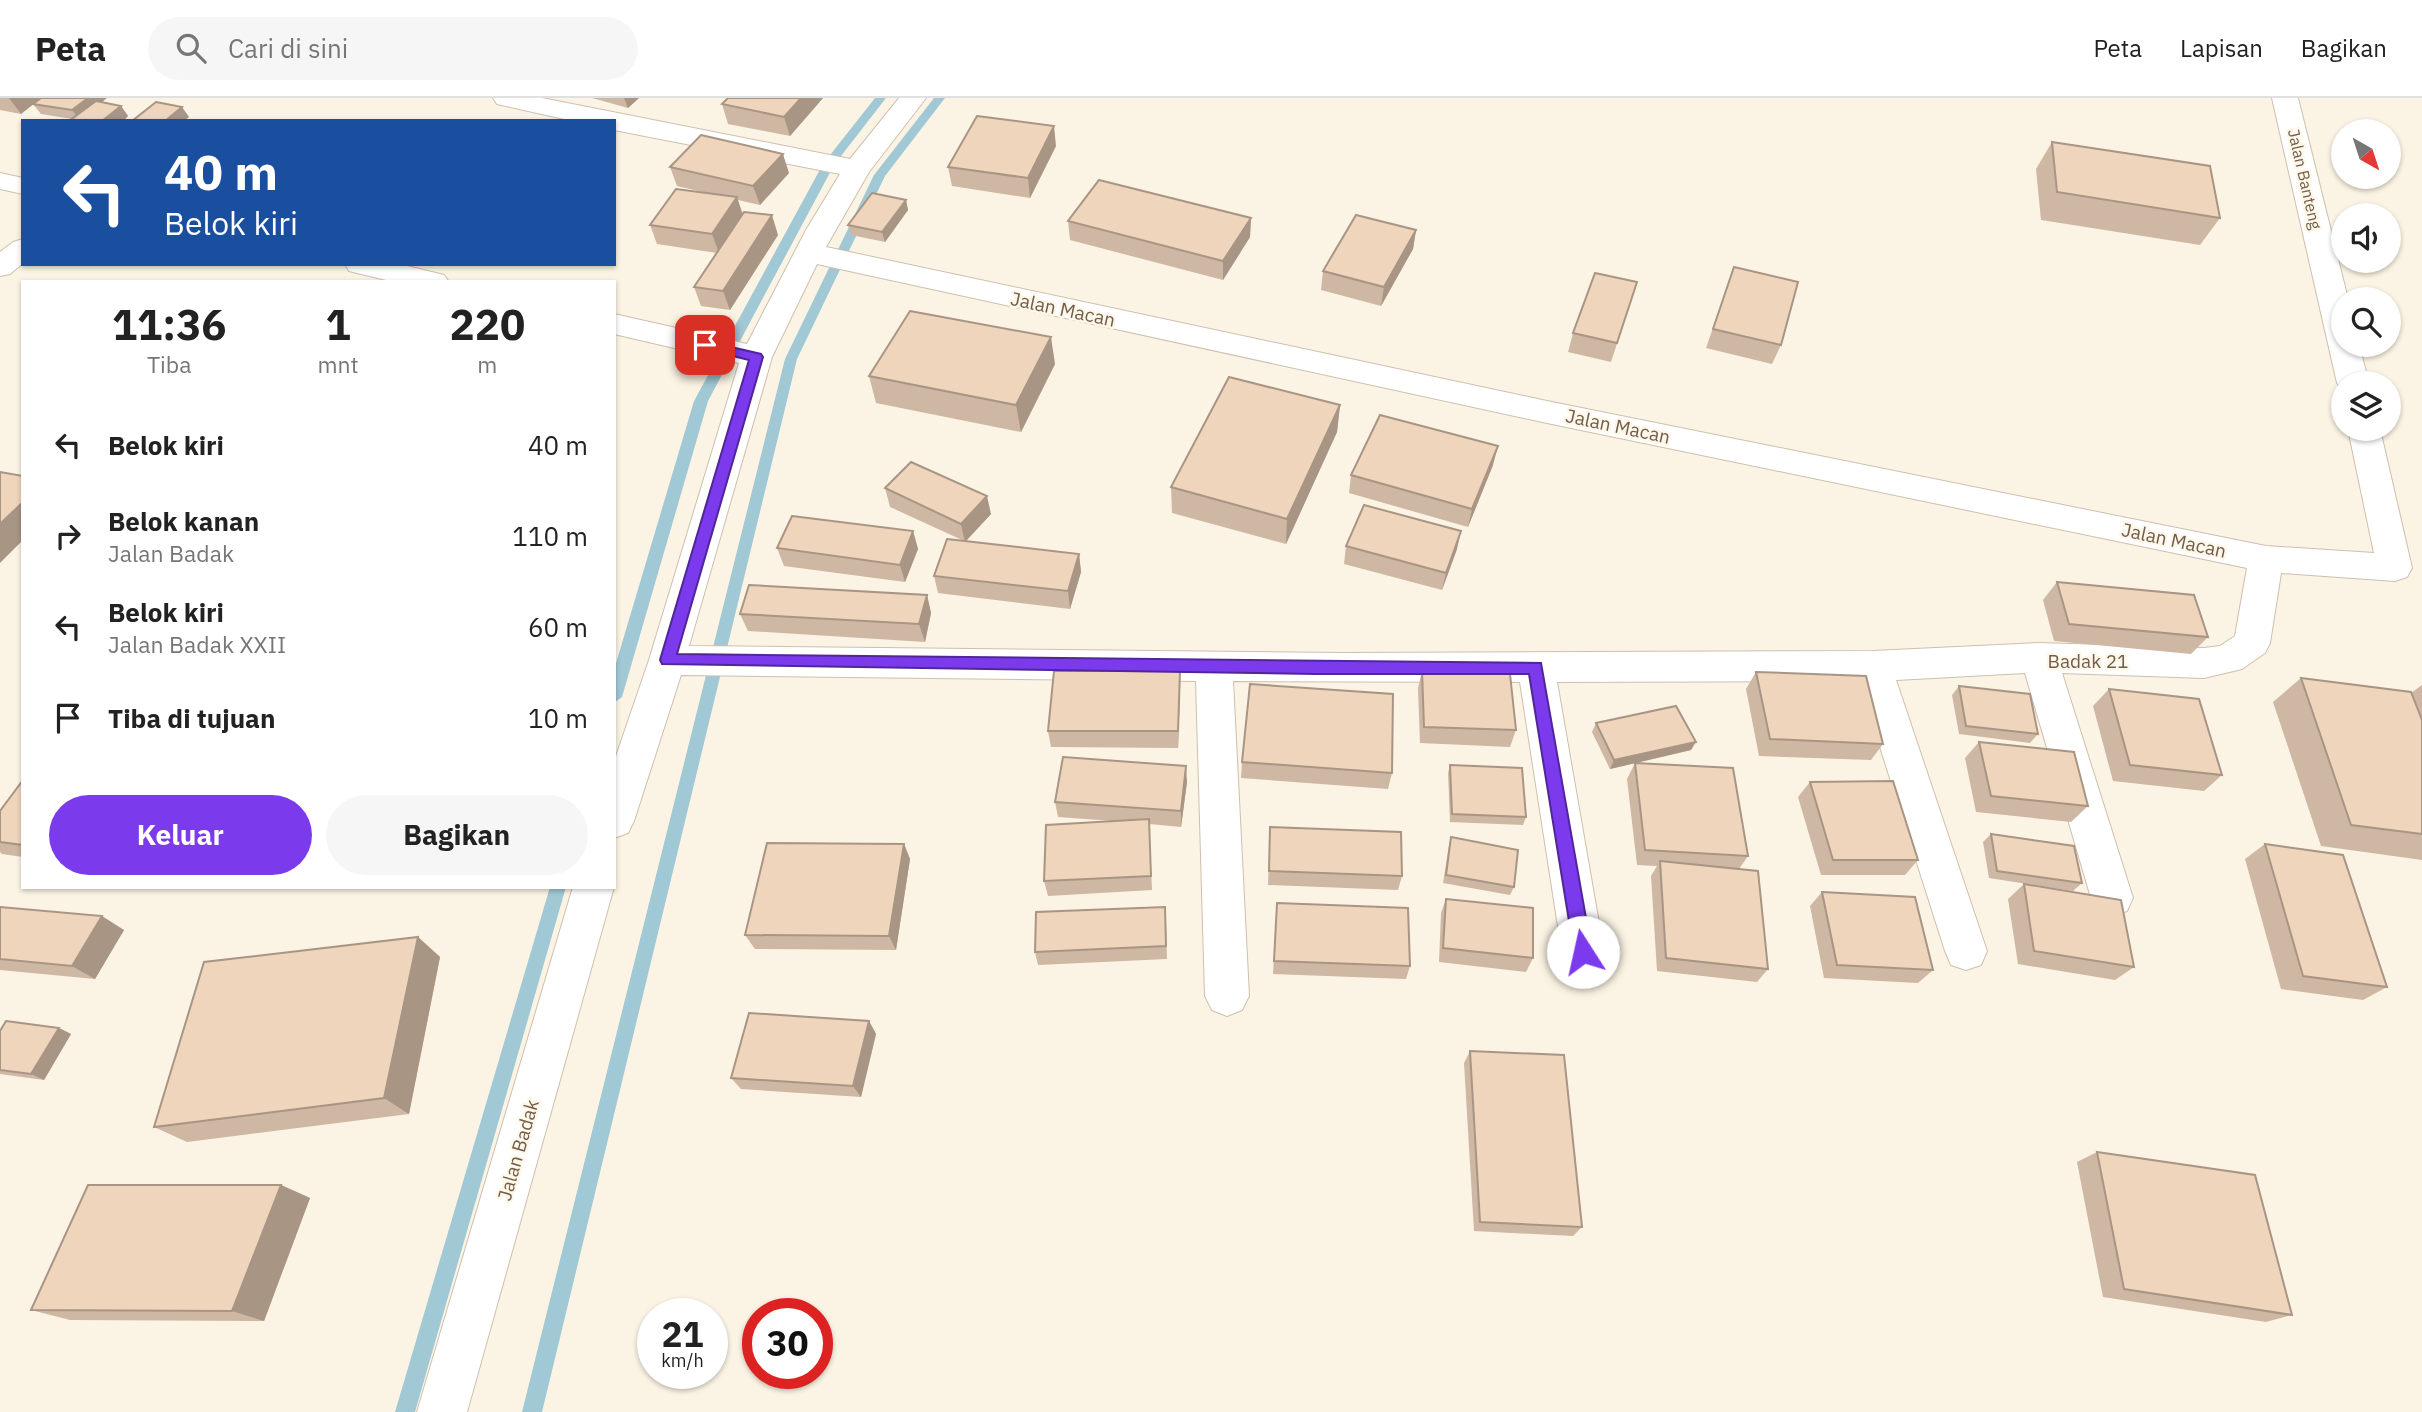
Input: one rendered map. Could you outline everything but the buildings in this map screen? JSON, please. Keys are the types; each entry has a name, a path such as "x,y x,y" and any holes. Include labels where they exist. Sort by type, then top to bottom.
{"street":[{"path":"506,98 513,102 602,119"},
{"path":"616,815 667,660 756,357 820,230 857,169 913,98"},
{"name":"Jalan Banteng","path":"2285,98 2331,290"},
{"path":"616,122 857,169"},
{"path":"0,181 21,186"},
{"path":"0,267 21,250"},
{"name":"Jalan Macan","path":"809,253 1546,412 2266,559 2409,573"},
{"path":"367,266 425,280"},
{"path":"616,324 756,357"},
{"name":"Jalan Macan","path":"2367,441 2388,532 2409,573"},
{"name":"Badak 21","path":"2112,898 2039,658 2204,663 2229,659 2252,643 2266,559"},
{"path":"667,660 1214,667 1536,667 1873,666 2039,658"},
{"path":"1873,666 1966,951"},
{"path":"1214,667 1227,996"},
{"path":"1536,667 1583,952"},
{"name":"Jalan Badak","path":"442,1412 593,889"}],"waterway":[{"path":"616,690 701,401 829,164 881,98"},
{"path":"532,1412 791,359 880,175 940,98"},
{"path":"405,1412 557,889"}],"route":[{"path":"705,345 756,357 667,660 1316,668 1536,667 1583,952"}]}
